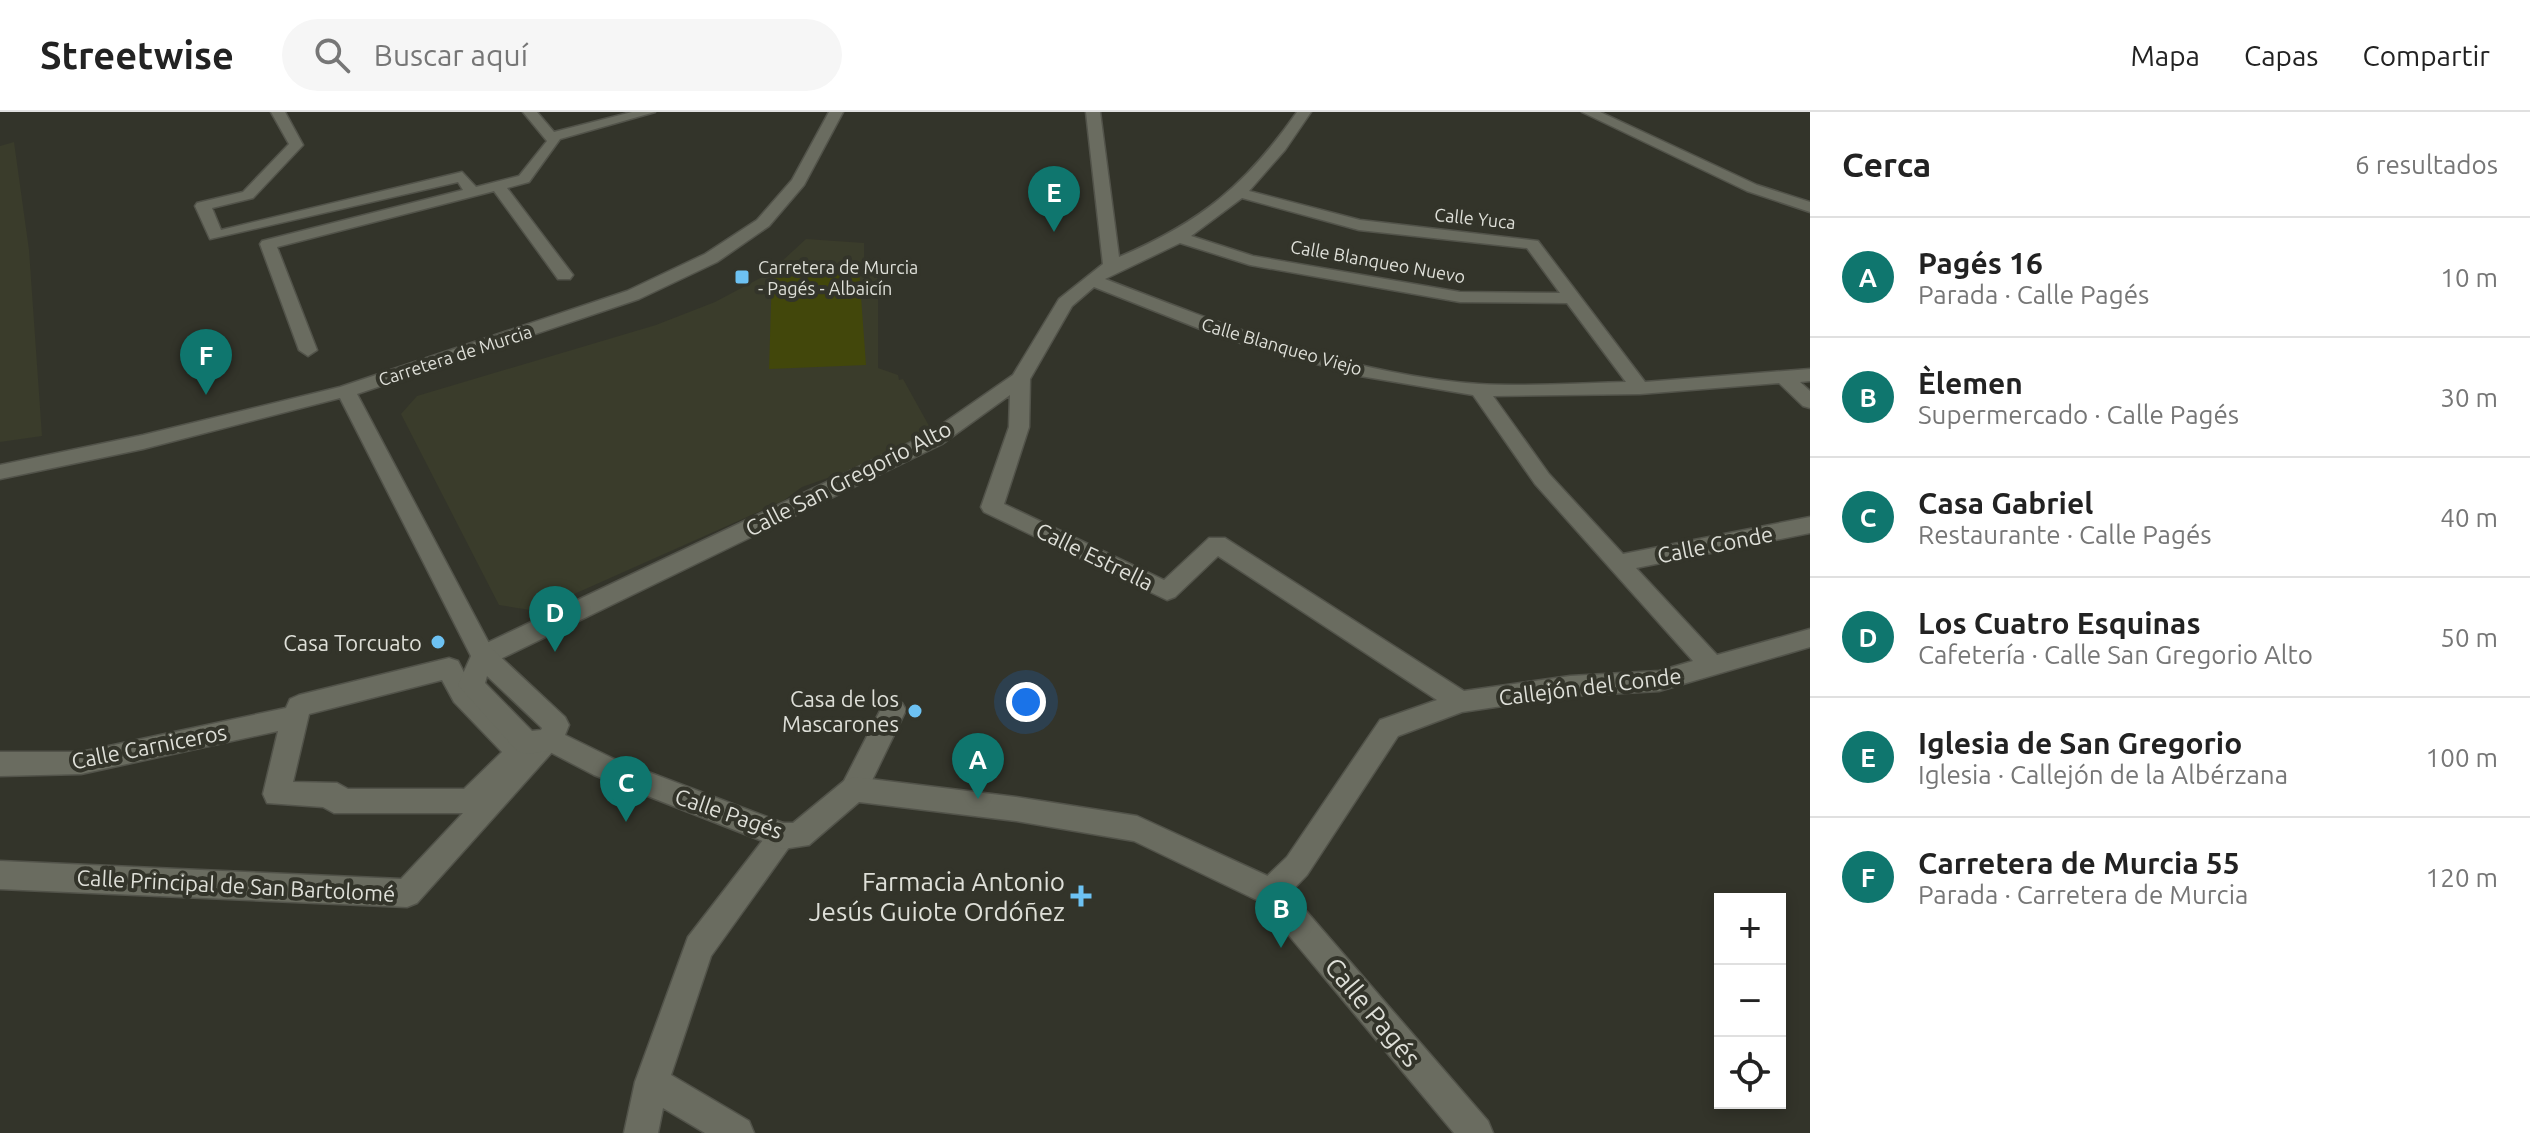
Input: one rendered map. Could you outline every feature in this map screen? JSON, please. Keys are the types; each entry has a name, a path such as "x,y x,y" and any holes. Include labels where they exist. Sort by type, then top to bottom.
{"street":[{"path":"278,112 296,145 248,195 203,206 216,236 462,177 473,193"},
{"path":"308,350 268,244 524,179 554,141 530,112"},
{"path":"551,137 648,112"},
{"name":"Carretera de Murcia","path":"0,472 143,442 346,391 633,295 711,258 763,223 782,203 815,155 836,112"},
{"path":"1093,112 1112,266"},
{"name":"Calle San Gregorio Alto","path":"483,656 935,439 1020,379 1065,303 1092,280 1112,266 1179,237 1239,193 1280,147 1304,112"},
{"path":"1589,112 1752,188 1810,207"},
{"path":"499,187 564,275"},
{"name":"Calle Yuca","path":"1239,193 1359,225 1532,244 1640,388"},
{"name":"Calle Blanqueo Nuevo","path":"1179,237 1250,260 1460,297 1575,298"},
{"name":"Calle Blanqueo Viejo","path":"1092,280 1229,334 1360,370 1479,390 1640,388"},
{"path":"1640,388 1810,375"},
{"path":"1784,377 1810,402"},
{"name":"Calle Estrella","path":"1020,379 1019,427 992,507 1167,591 1217,544 1461,702"},
{"path":"1479,390 1542,479 1714,668"},
{"path":"346,391 483,656"},
{"name":"Calle Conde","path":"1619,563 1810,525"},
{"name":"Callejón del Conde","path":"1271,892 1297,866 1389,728 1461,702 1570,686 1659,681 1714,668 1810,638"},
{"name":"Calle Pagés","path":"483,656 471,685 526,743 550,740 604,767 783,836 799,836 854,789 893,710"},
{"name":"Calle Carniceros","path":"449,668 463,695 519,752 470,801 334,801 337,795 277,794 296,716 299,706 449,668"},
{"name":"Calle Carniceros","path":"0,764 81,763 296,716"},
{"name":"Calle Principal de San Bartolomé","path":"0,875 407,893 550,740"},
{"name":"Calle Pagés","path":"854,789 1016,809 1137,829 1271,892 1476,1133"},
{"path":"641,1133 652,1082 699,948 783,836"},
{"path":"652,1082 737,1133"}],"shaded area":[{"path":"14,142 29,250 42,436 0,442 0,146"},
{"path":"806,239 864,243 864,270 878,270 878,368 898,375 899,380 903,379 933,433 887,457 802,487 783,501 536,611 499,605 401,414 417,396 656,325 715,302 768,274"}],"green space":[{"path":"859,269 866,365 769,369 772,273"}],"place":[{"name":"Iglesia de San Gregorio","path":"1054,232"},
{"name":"Carretera de Murcia - Pagés - Albaicín","path":"742,277"},
{"name":"Carretera de Murcia 55","path":"206,395"},
{"name":"Casa Torcuato","path":"438,642"},
{"name":"Los Cuatro Esquinas","path":"555,652"},
{"name":"Casa de los Mascarones","path":"915,711"},
{"name":"Pagés 16","path":"978,799"},
{"name":"Casa Gabriel","path":"626,822"},
{"name":"Farmacia Antonio Jesús Guiote Ordóñez","path":"1081,896"},
{"name":"Èlemen","path":"1281,948"}]}
